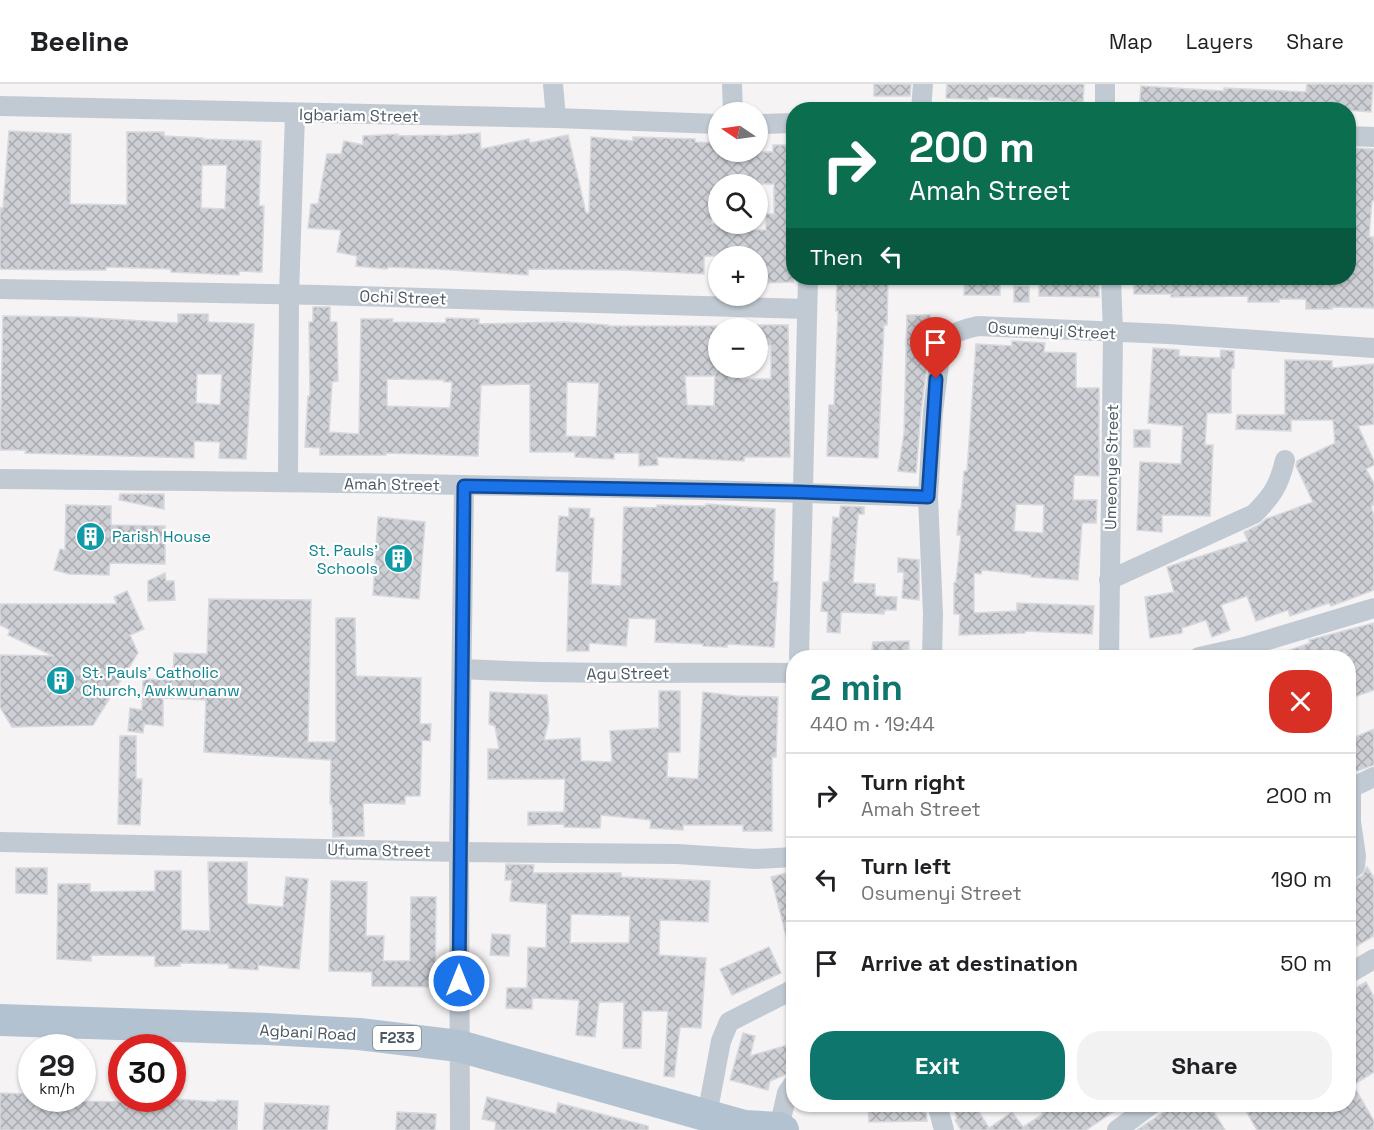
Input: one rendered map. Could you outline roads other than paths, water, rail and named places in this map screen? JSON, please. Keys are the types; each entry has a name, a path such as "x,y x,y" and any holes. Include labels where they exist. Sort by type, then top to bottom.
{"main road":[{"name":"Agbani Road","path":"0,1020 359,1034 459,1054 705,1123 781,1129"},
{"name":"Agbani Road","path":"0,1040 459,1054"}],"street":[{"path":"553,84 556,118"},
{"path":"732,84 733,102"},
{"path":"922,102 923,84"},
{"path":"1105,84 1105,102"},
{"name":"Igbariam Street","path":"0,106 556,118 708,124"},
{"path":"288,482 289,295 295,114"},
{"path":"768,124 786,123"},
{"path":"1356,136 1374,137"},
{"path":"799,650 808,285"},
{"name":"Umeonye Street","path":"1109,650 1113,333 1111,285"},
{"name":"Ochi Street","path":"0,289 807,309"},
{"name":"Osumenyi Street","path":"933,650 928,497 938,362 941,348 956,331 978,326 1168,334 1374,348"},
{"path":"1109,580 1254,514 1270,498 1280,482 1285,460"},
{"name":"Amah Street","path":"0,479 288,482 928,497"},
{"path":"460,1130 459,852 464,486"},
{"path":"1230,650 1374,608"},
{"name":"Agu Street","path":"463,669 581,674 786,673"},
{"path":"1356,784 1374,777"},
{"name":"Ufuma Street","path":"0,842 459,852 677,854 755,859 786,857"},
{"path":"1356,969 1374,959"},
{"path":"705,1123 712,1077 726,1026 741,1014 786,993"},
{"path":"781,1129 786,1099"},
{"path":"939,1112 944,1130"},
{"path":"1117,1130 1141,1112"}],"place":[{"name":"Parish House","path":"91,536"},
{"name":"St. Pauls' Schools","path":"399,559"},
{"name":"St. Pauls' Catholic Church, Awkwunanw","path":"61,681"}]}
